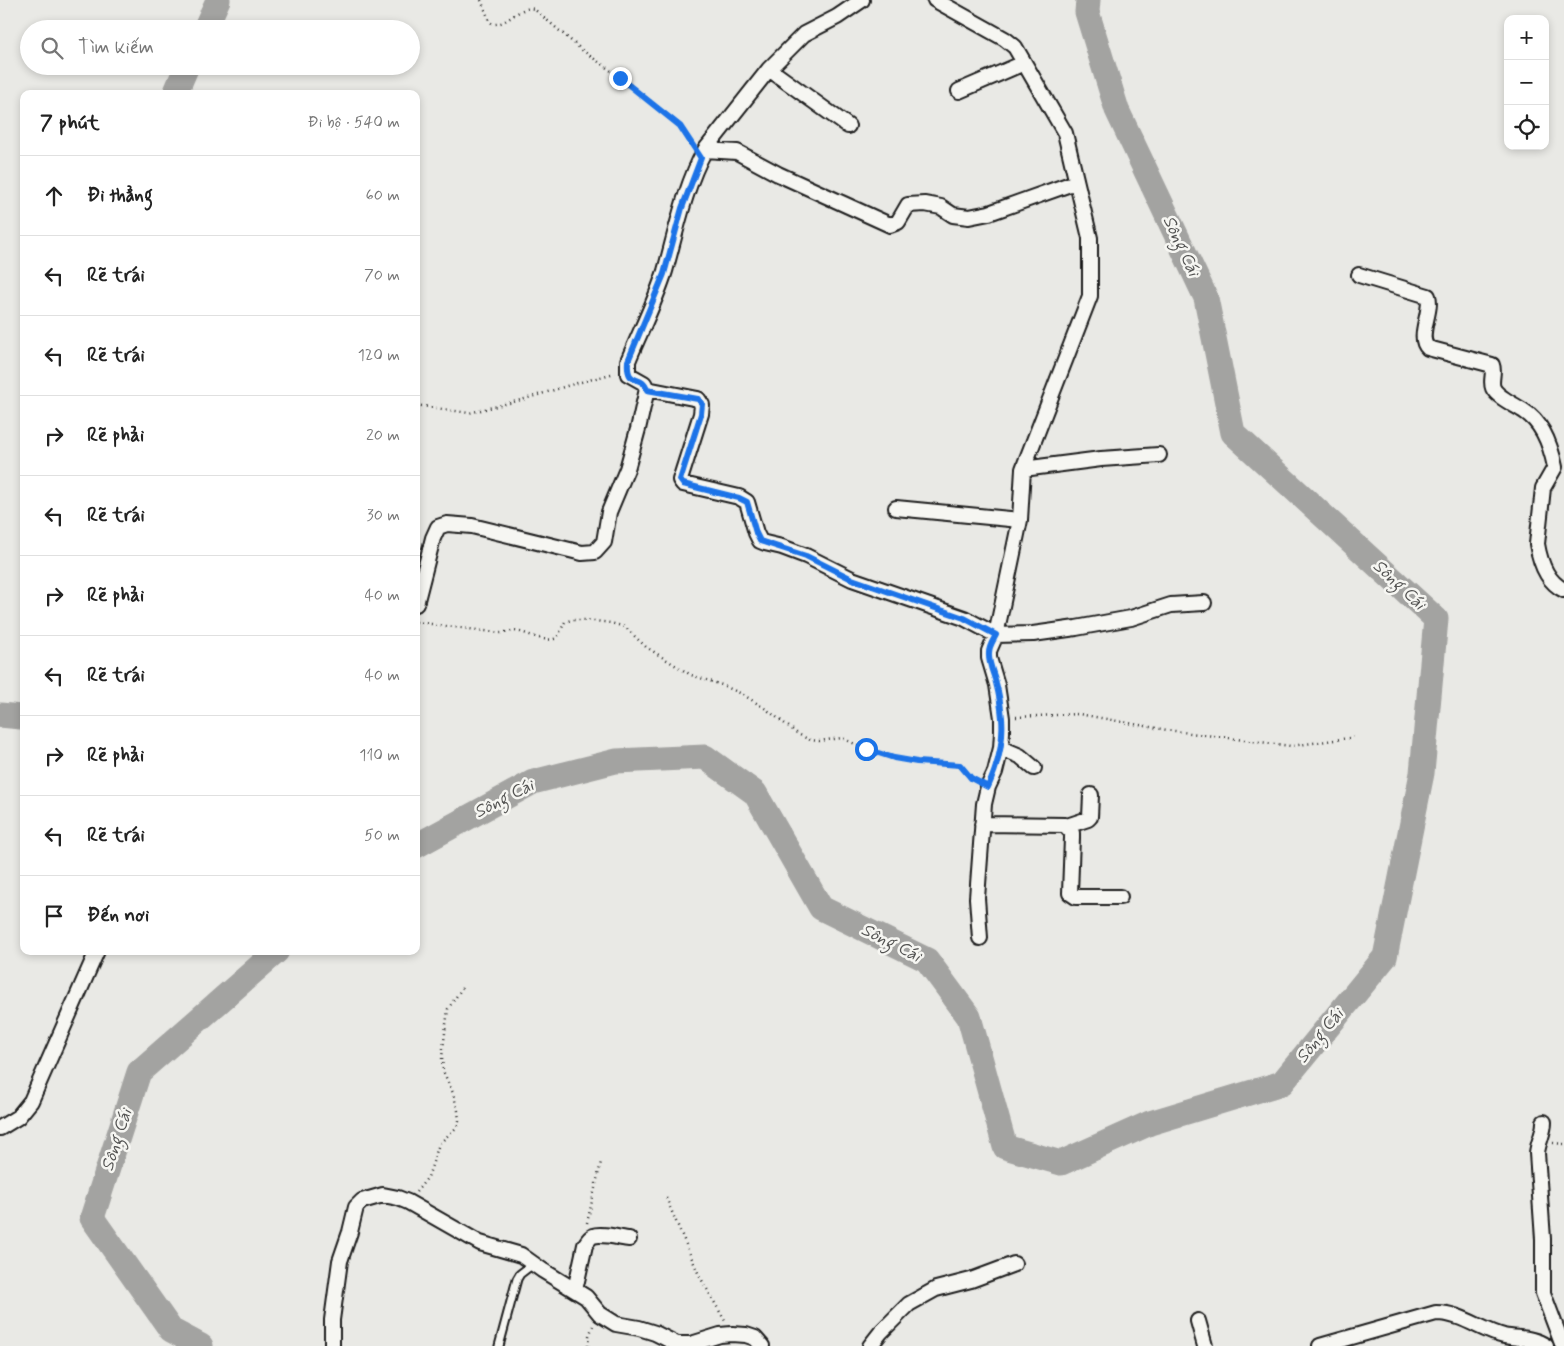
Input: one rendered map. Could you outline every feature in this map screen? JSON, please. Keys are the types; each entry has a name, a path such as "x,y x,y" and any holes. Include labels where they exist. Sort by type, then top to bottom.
{"street":[{"path":"420,588 433,538 438,527 447,524 472,526 582,553 596,552 600,548 604,542 609,512 627,469 647,390 644,383 628,374 628,361 664,274 682,208 703,154 769,68 804,34 837,17 862,0"},
{"path":"935,0 1005,39 1015,47 1065,133 1090,238 1090,296 1023,469 1020,520 996,635 989,650 989,658 997,685 1002,718 1001,748 984,804 977,898 980,938"},
{"path":"959,91 1024,64"},
{"path":"769,68 848,126"},
{"path":"703,154 737,152 778,174 890,225 898,222 908,205 924,204 941,207 953,215 969,216 989,213 1076,182"},
{"path":"1359,275 1428,296 1430,304 1423,338 1425,345 1428,348 1492,365 1494,370 1492,386 1495,391 1538,424 1553,456 1555,467 1543,488 1537,544 1547,574 1552,582 1564,590"},
{"path":"647,390 698,399 702,404 701,414 680,480 683,484 739,498 747,502 760,541 806,556 852,579 964,618 996,635 1033,634 1076,628 1131,618 1171,605 1204,602"},
{"path":"1023,469 1159,455"},
{"path":"896,508 1020,520"},
{"path":"1001,748 1020,756 1034,768"},
{"path":"1067,826 1090,817 1091,795"},
{"path":"982,824 1062,824 1067,826 1072,833 1070,893 1076,897 1120,897"},
{"path":"0,1128 18,1117 31,1101 95,955"},
{"path":"1544,1122 1544,1130 1538,1142 1537,1152 1543,1239 1543,1293 1563,1346"},
{"path":"332,1346 332,1320 340,1261 356,1207 362,1201 384,1195 408,1202 480,1242 521,1255 586,1297 600,1314 616,1324 655,1332 677,1344 691,1344 720,1335 737,1334 754,1338 762,1346"},
{"path":"576,1290 585,1245 588,1239 599,1235 629,1240"},
{"path":"870,1346 909,1304 936,1289 971,1280 1014,1264"},
{"path":"1320,1346 1436,1313 1459,1316 1506,1341 1536,1340 1546,1346"},
{"path":"1198,1321 1206,1346"}],"lane":[{"path":"499,1346 517,1280 520,1274 533,1264"}],"path":[{"path":"481,0 490,22 493,24 502,23 526,8 534,9 582,50 680,126 703,154"},
{"path":"420,406 469,413 620,372 628,374"},
{"path":"420,623 500,633 524,632 549,640 557,638 565,622 571,620 612,623 624,627 646,647 691,675 742,694 766,709 798,734 810,740 819,741 842,738 866,749 894,758 917,762 960,765 971,778 988,787"},
{"path":"1002,718 1078,714 1167,730 1292,746 1356,737"},
{"path":"408,1202 428,1177 439,1144 457,1128 459,1121 453,1093 443,1071 442,1057 448,1009 462,988"},
{"path":"588,1239 586,1233 587,1224 601,1162"},
{"path":"666,1198 698,1275 728,1325 737,1334"},
{"path":"588,1346 589,1336 600,1314"}],"waterway":[{"path":"209,20 218,0"},
{"name":"Sông Cái","path":"420,844 533,782 616,761 705,757 755,793 821,908 927,960 969,1017 1005,1147 1061,1163 1150,1123 1282,1083 1385,957 1422,773 1436,619 1233,433 1206,298 1117,110 1087,12 1088,0"},
{"path":"177,90 183,75"},
{"path":"0,715 20,717"},
{"name":"Sông Cái","path":"201,1346 171,1330 92,1218 139,1072 272,955"}],"route":[{"path":"620,78 680,126 701,158 682,208 664,274 628,361 628,374 644,383 647,390 698,399 702,404 701,414 680,480 683,484 726,494 747,502 760,541 806,556 852,579 964,618 996,635 989,650 989,658 997,685 1002,732 1001,748 995,772 988,787 971,778 960,765 917,762 894,758 866,749"}]}
